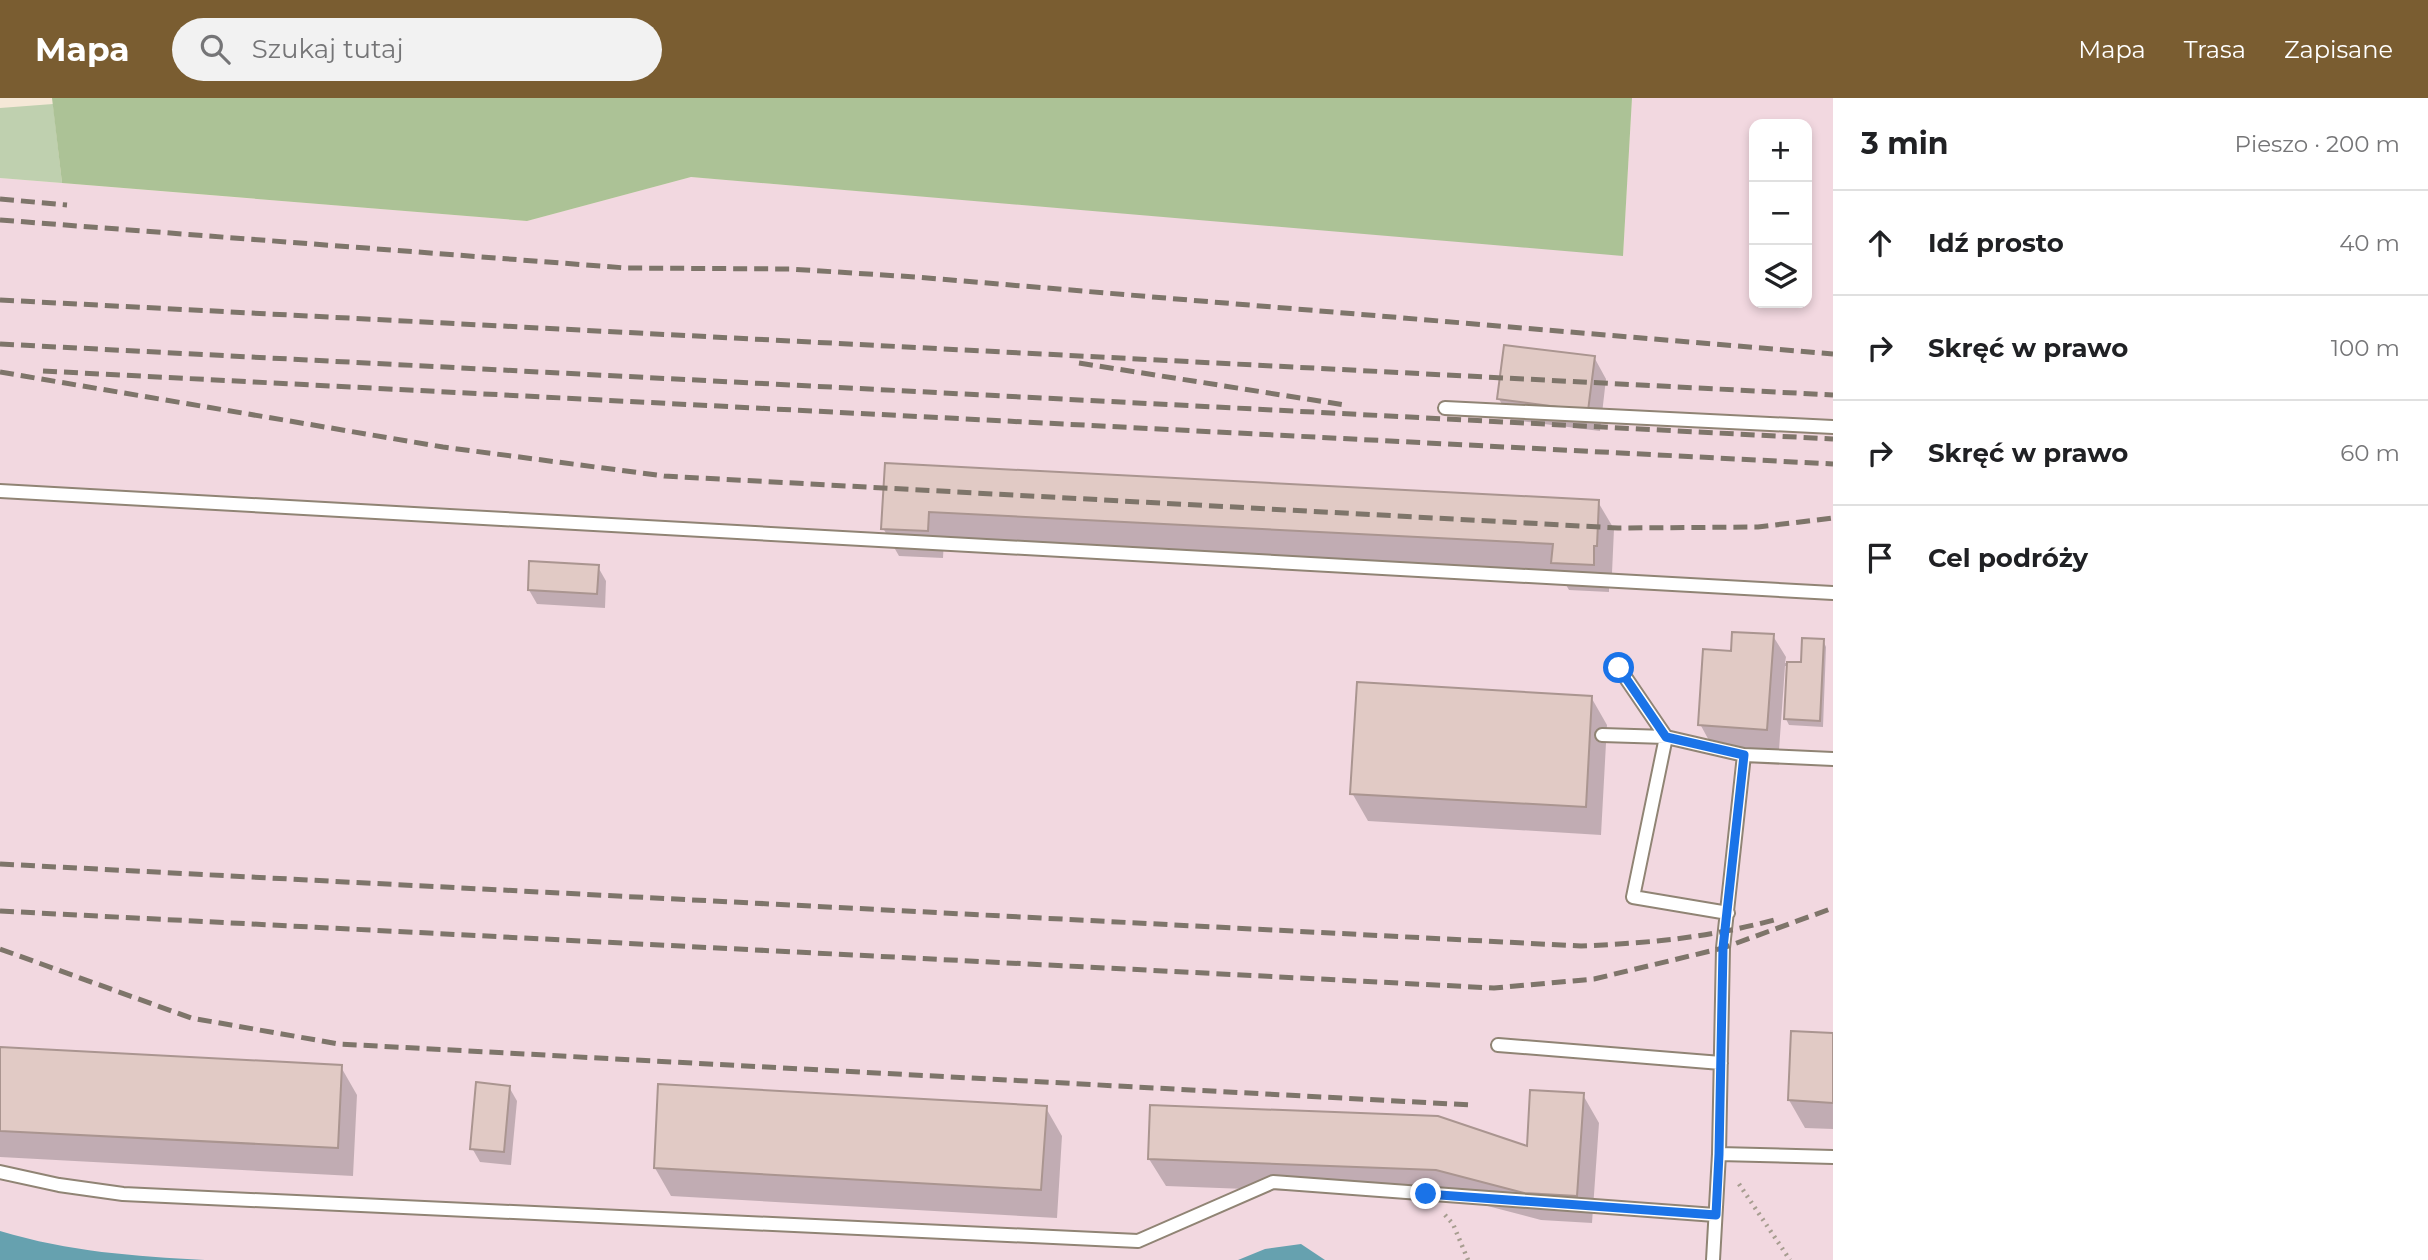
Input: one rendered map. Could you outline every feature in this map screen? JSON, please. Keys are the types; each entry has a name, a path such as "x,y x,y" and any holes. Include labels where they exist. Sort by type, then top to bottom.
{"lane":[{"path":"1445,408 1833,427"},
{"path":"0,491 1833,593"},
{"path":"1619,668 1666,737 1633,897 1728,913"},
{"path":"1602,734 1666,737 1744,755 1833,759"},
{"path":"1713,1260 1719,1154 1723,948 1744,755"},
{"path":"1498,1045 1721,1063"},
{"path":"1719,1154 1833,1157"},
{"path":"0,1172 59,1185 122,1194 1138,1241 1273,1182 1716,1215"}],"path":[{"path":"1719,1154 1790,1260"},
{"path":"1426,1194 1453,1224 1468,1260"}],"shaded area":[{"path":"1632,98 1833,98 1833,1260 0,1260 0,178 527,221 691,177 1623,255"}],"green space":[{"path":"52,98 1632,98 1623,256 691,177 527,221 62,183"},
{"path":"53,104 62,183 0,178 0,108"}],"water":[{"path":"0,1231 77,1248 127,1255 205,1260 0,1260"},
{"path":"1301,1244 1325,1260 1238,1260 1265,1249"}],"building":[{"path":"1504,345 1595,356 1588,411 1497,399"},
{"path":"885,463 1599,500 1597,546 1594,546 1594,565 1551,563 1553,544 929,512 928,531 881,529"},
{"path":"529,561 599,565 597,594 528,590"},
{"path":"1732,632 1774,634 1767,730 1698,725 1703,649 1731,651"},
{"path":"1802,638 1824,639 1820,721 1784,719 1787,662 1801,662"},
{"path":"1357,682 1592,696 1586,807 1350,794"},
{"path":"1791,1031 1833,1033 1833,1103 1788,1100"},
{"path":"0,1047 342,1065 338,1148 0,1131"},
{"path":"476,1082 510,1086 504,1152 470,1149"},
{"path":"658,1084 1047,1106 1041,1190 654,1168"},
{"path":"1530,1090 1584,1093 1577,1196 1524,1193 1436,1170 1148,1159 1150,1105 1438,1116 1527,1146"}],"railway":[{"path":"0,199 67,205"},
{"path":"0,220 626,268 790,269 915,277 1833,354"},
{"path":"0,300 1833,395"},
{"path":"0,344 1833,439"},
{"path":"1079,363 1345,405"},
{"path":"43,371 1833,464"},
{"path":"0,372 443,447 664,476 1618,528 1758,527 1833,518"},
{"path":"0,864 1581,946 1678,939 1774,920"},
{"path":"0,911 1494,988 1594,979 1723,948 1833,908"},
{"path":"0,949 191,1018 339,1044 1471,1105"}],"route":[{"path":"1426,1194 1716,1215 1723,948 1744,755 1666,737 1619,668"}]}
